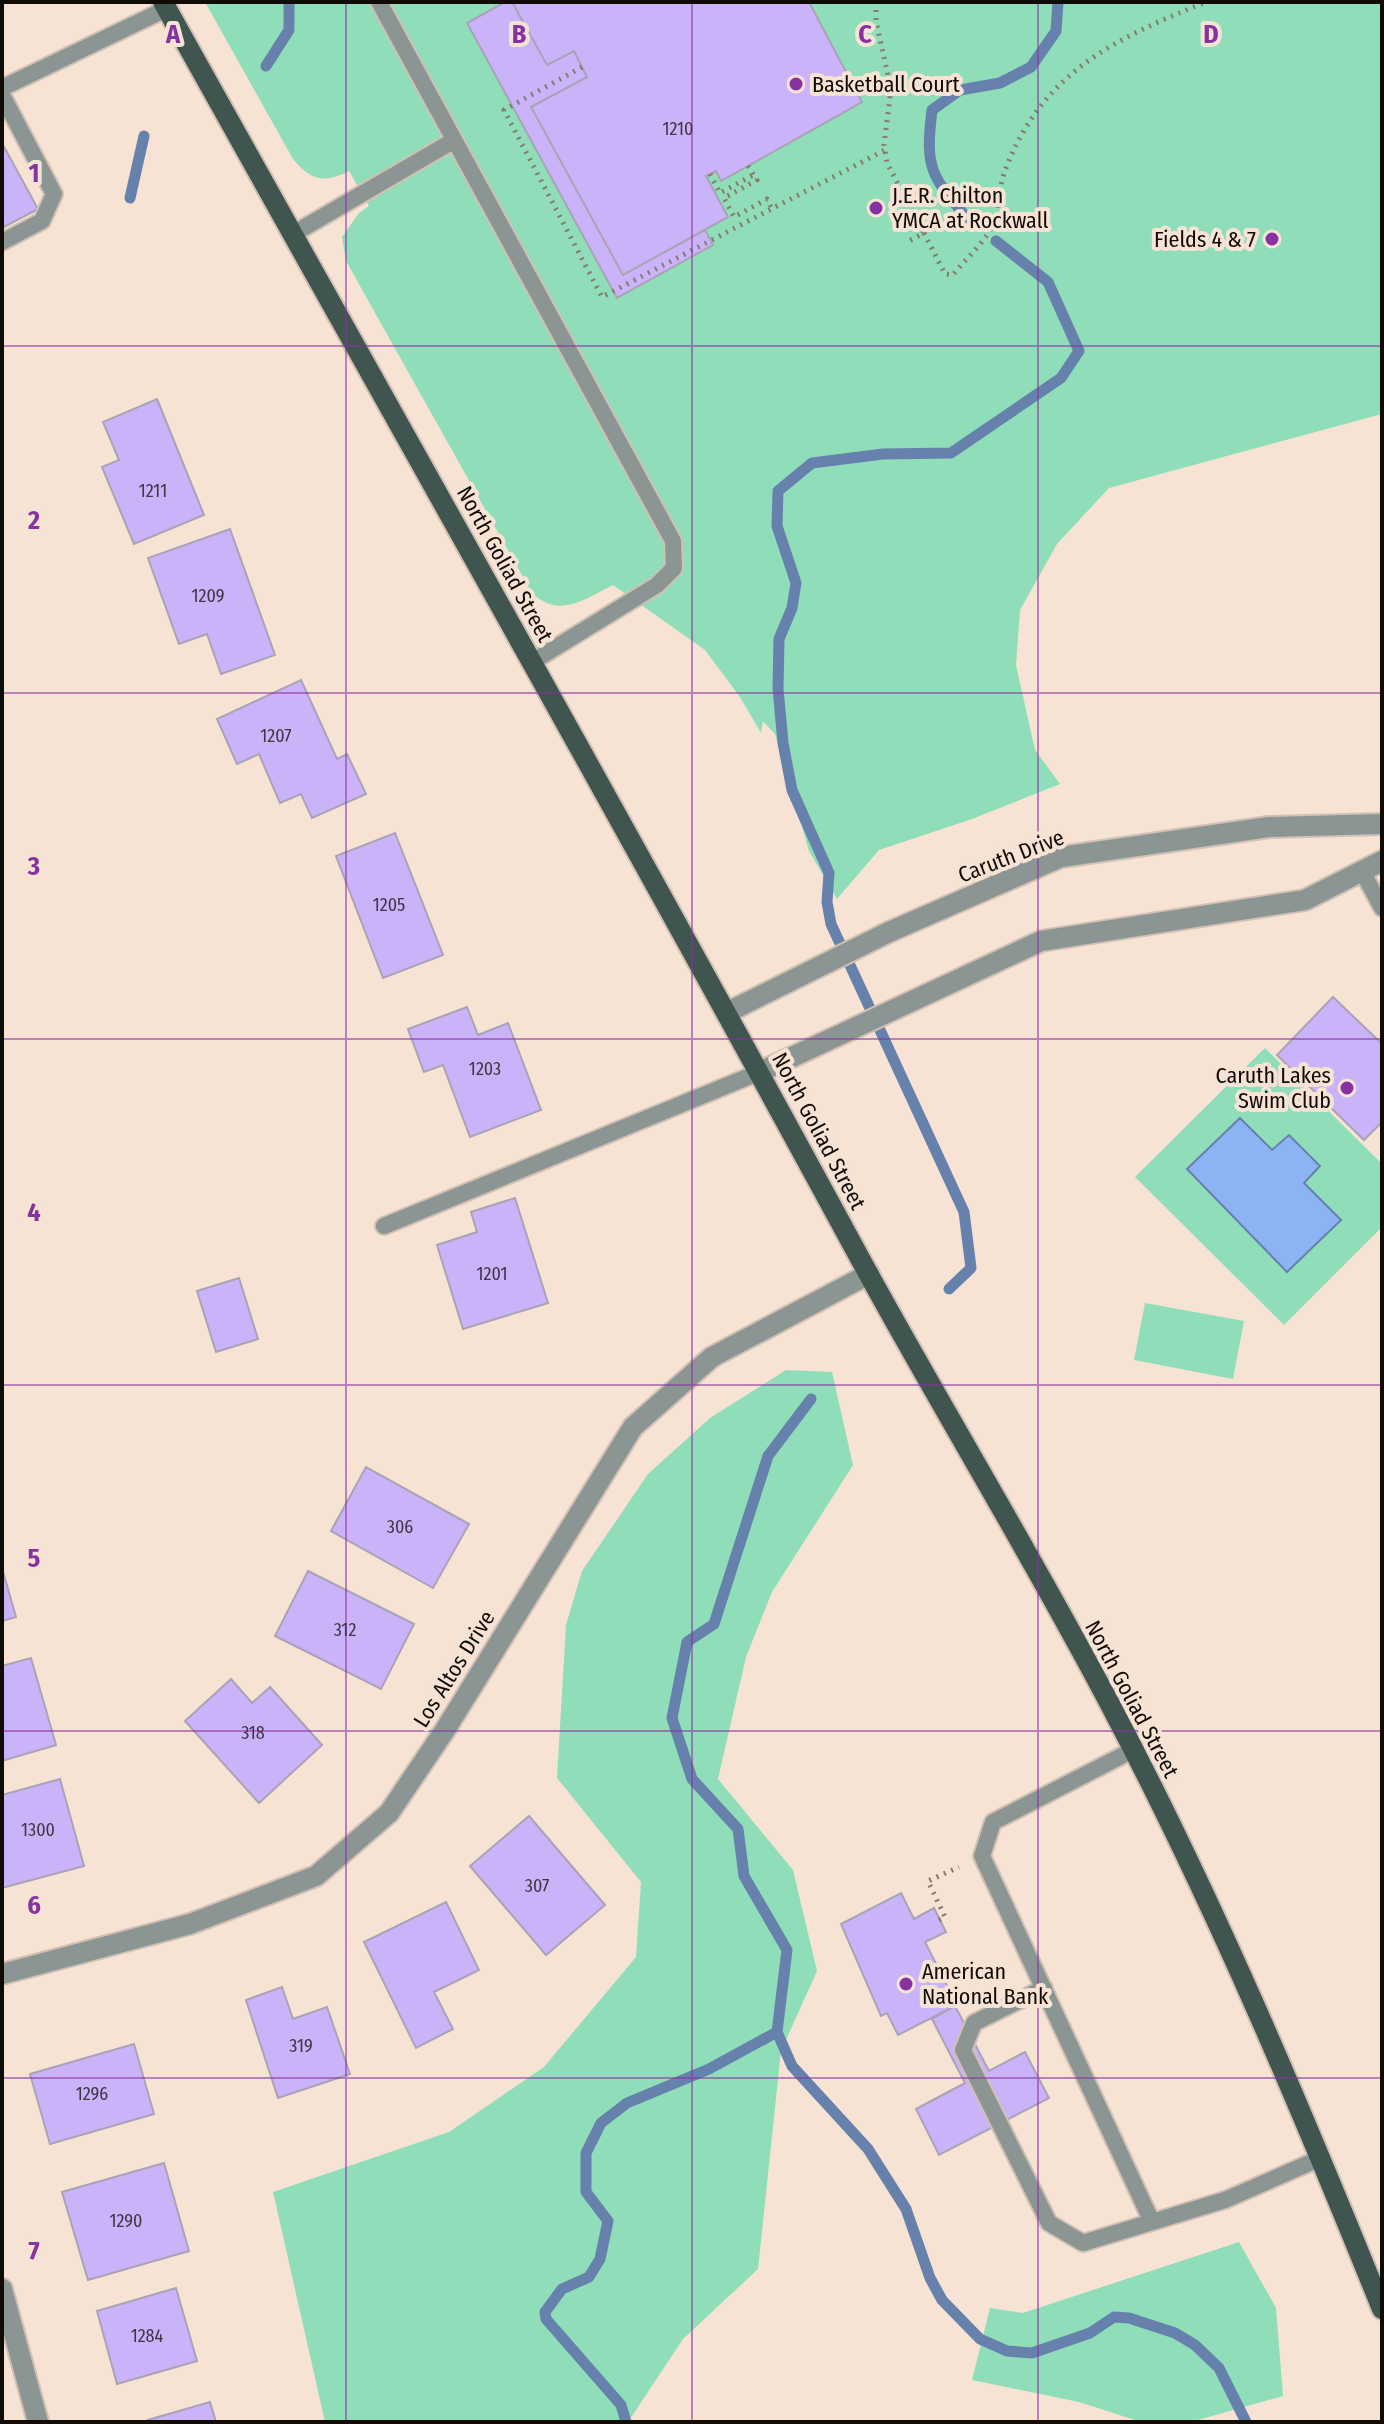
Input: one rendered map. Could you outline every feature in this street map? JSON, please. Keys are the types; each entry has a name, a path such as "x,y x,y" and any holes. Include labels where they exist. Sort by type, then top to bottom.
{"main road":[{"name":"North Goliad Street","path":"164,5 728,1012 869,1274 1133,1750 1200,1887 1321,2158 1382,2309"}],"street":[{"name":"Caruth Drive","path":"728,1012 889,932 1061,857 1269,827 1382,824"},
{"path":"760,1072 913,998 1041,941 1305,900 1382,861"},
{"name":"Los Altos Drive","path":"2,1974 190,1924 316,1876 389,1813 445,1730 633,1427 712,1357 869,1274"},
{"path":"2,2289 38,2422"}],"lane":[{"path":"379,2 673,541 674,568 657,585 532,662"},
{"path":"2,88 164,5"},
{"path":"2,95 54,194 42,221 2,242"},
{"path":"293,234 453,141"},
{"path":"1362,871 1382,908"},
{"path":"384,1226 760,1072"},
{"path":"1133,1750 993,1822 982,1856 1152,2222"},
{"path":"1044,1988 974,2023 963,2050 1049,2223 1083,2243 1225,2200 1321,2158"}],"path":[{"path":"876,2 891,89 885,150 887,163 945,274 953,275 993,225 1005,169 1031,115 1080,64 1153,23 1206,2"},
{"path":"582,67 504,110 602,297 885,150"},
{"path":"748,166 757,180 724,198 734,217 767,199 772,209"},
{"path":"711,178 720,193 753,175"},
{"path":"905,243 924,233"},
{"path":"939,1920 945,1917 928,1881 982,1856"}],"green space":[{"name":"J.E.R. Chilton YMCA at Rockwall","path":"205,2 1382,2 1382,414 1109,488 1057,544 1020,610 1016,665 1035,750 1060,784 972,819 879,850 837,899 809,851 775,734 763,721 761,733 740,697 705,650 613,585 582,601 562,606 542,601 532,593 346,261 342,237 359,213 369,206 349,171 332,178 318,178 305,172 293,159"},
{"path":"1265,1048 1382,1164 1382,1227 1284,1325 1135,1177"},
{"path":"1145,1303 1244,1321 1233,1379 1134,1360"},
{"path":"786,1370 832,1372 853,1465 772,1592 746,1657 718,1779 793,1870 817,1971 781,2051 758,2269 683,2339 628,2422 325,2422 273,2192 449,2132 544,2067 636,1957 641,1882 557,1778 566,1625 582,1571 648,1474 710,1418"},
{"path":"1239,2242 1276,2308 1283,2396 1191,2422 1141,2422 1079,2402 972,2380 990,2308 1023,2313"}],"water":[{"path":"1240,1118 1272,1150 1289,1135 1320,1166 1304,1183 1341,1220 1287,1272 1187,1169"}],"building":[{"path":"505,2 512,2 547,65 574,51 587,77 531,107 623,275 705,230 713,245 617,298 467,23"},
{"path":"512,2 809,2 862,102 721,181 716,171 706,176 728,217 623,275 531,107 587,77 574,51 547,65"},
{"path":"2,143 38,209 2,228"},
{"path":"157,399 204,515 134,544 102,467 119,460 103,422"},
{"path":"230,529 275,655 221,674 207,634 179,644 148,558"},
{"path":"301,680 337,759 347,754 366,794 312,818 301,794 280,803 259,754 237,764 217,719"},
{"path":"395,833 443,955 383,978 336,856"},
{"name":"Caruth Lakes Swim Club","path":"1333,997 1382,1044 1382,1122 1364,1140 1277,1055"},
{"path":"467,1007 478,1035 508,1023 541,1110 470,1137 443,1065 424,1072 408,1029"},
{"path":"515,1198 548,1303 463,1329 437,1245 477,1232 471,1212"},
{"path":"239,1278 258,1339 216,1352 197,1291"},
{"path":"366,1467 469,1524 433,1588 331,1531"},
{"path":"2,1568 16,1617 2,1621"},
{"path":"308,1571 414,1624 381,1689 275,1636"},
{"path":"31,1658 56,1745 2,1761 2,1666"},
{"path":"231,1679 252,1703 270,1687 322,1745 259,1803 185,1721"},
{"path":"60,1779 84,1866 2,1888 2,1795"},
{"path":"529,1816 605,1905 546,1955 470,1866"},
{"name":"American National Bank","path":"901,1893 914,1919 934,1908 946,1932 925,1942 957,2005 898,2035 887,2013 881,2016 841,1924"},
{"path":"446,1902 479,1970 434,1992 453,2029 416,2048 364,1942"},
{"path":"282,1987 293,2019 327,2007 350,2074 278,2098 246,2000"},
{"path":"955,2006 989,2071 1025,2052 1049,2098 939,2155 916,2109 965,2083 932,2019"},
{"path":"134,2044 154,2114 50,2144 30,2074"},
{"path":"164,2163 189,2251 88,2280 62,2192"},
{"path":"176,2288 197,2361 117,2384 97,2311"},
{"path":"210,2402 216,2422 148,2420"}],"waterway":[{"path":"266,66 289,30 289,2"},
{"path":"968,219 945,192 933,170 929,145 932,110 960,90 1000,83 1031,67 1056,31 1058,2"},
{"path":"130,198 144,136"},
{"path":"949,1289 971,1268 964,1212 831,924 827,902 829,873 792,790 783,743 778,689 779,639 792,608 796,583 777,526 778,491 812,463 883,454 951,453 1061,378 1079,351 1048,282 996,241"},
{"path":"626,2422 621,2405 546,2319 545,2312 562,2289 589,2277 600,2259 608,2221 586,2192 586,2153 601,2123 627,2103 709,2069 777,2032 787,1950 744,1876 738,1829 692,1779 672,1718 687,1642 714,1624 768,1456 811,1399"},
{"path":"777,2032 792,2066 868,2149 906,2209 930,2278 942,2300 980,2339 1007,2351 1032,2353 1090,2333 1114,2317 1129,2318 1175,2333 1195,2345 1219,2368 1246,2422"}],"place":[{"name":"Basketball Court","path":"796,84"},
{"name":"J.E.R. Chilton YMCA at Rockwall","path":"876,208"},
{"name":"Fields 4 & 7","path":"1272,239"},
{"name":"Caruth Lakes Swim Club","path":"1347,1088"},
{"name":"American National Bank","path":"906,1984"}]}
